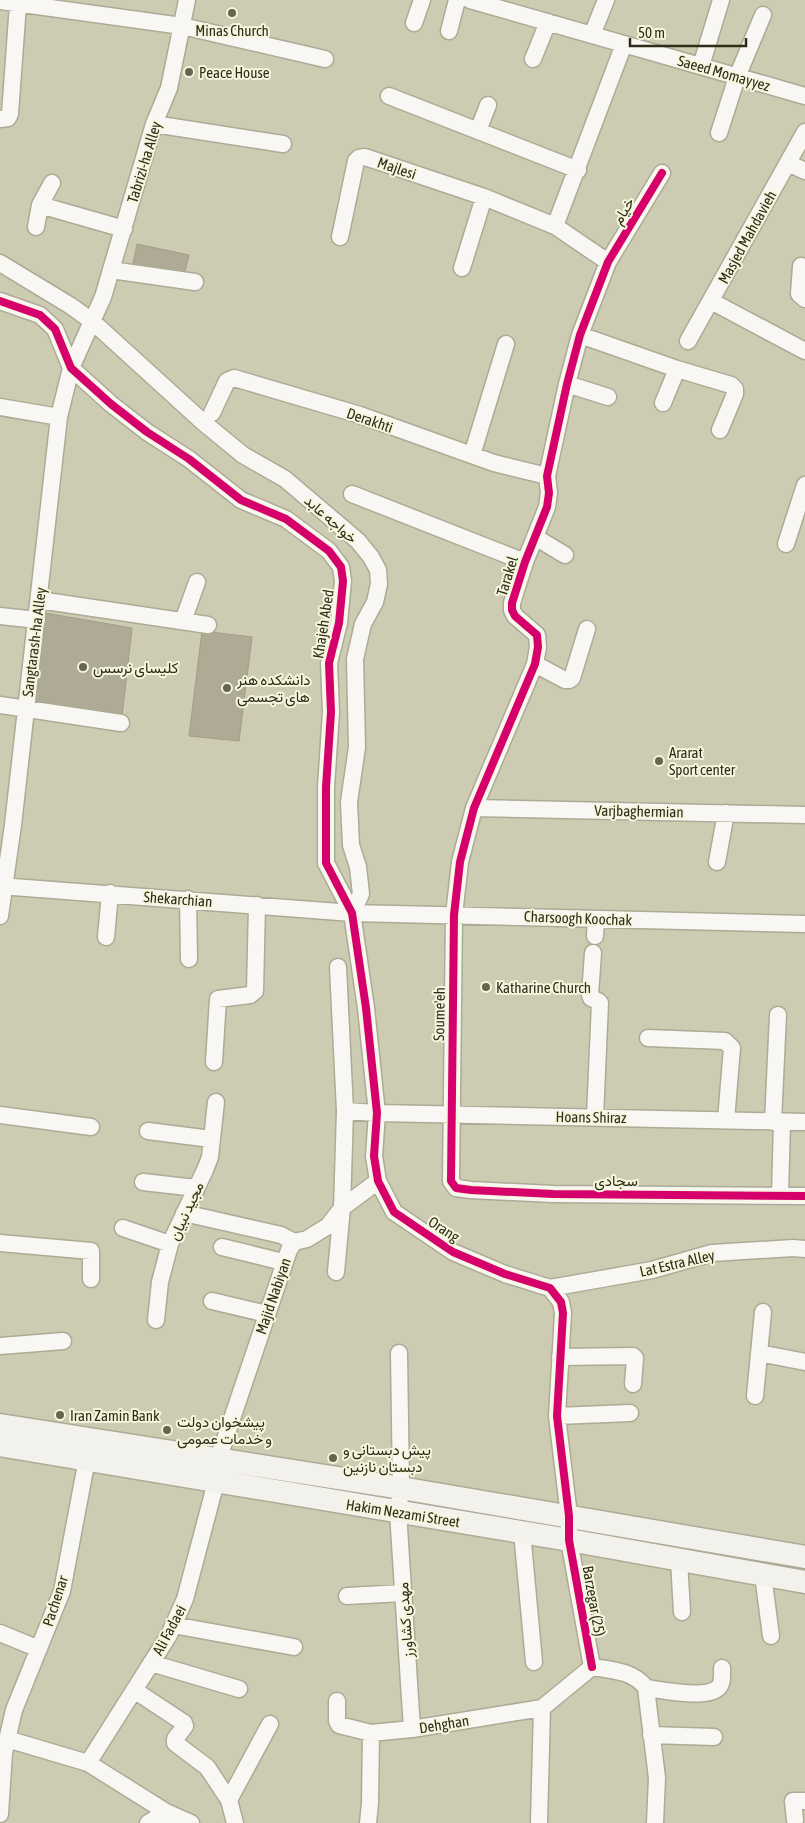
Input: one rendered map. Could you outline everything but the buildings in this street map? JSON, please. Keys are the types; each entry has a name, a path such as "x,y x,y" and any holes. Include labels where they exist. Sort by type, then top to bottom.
{"main road":[{"name":"Hakim Nezami Street","path":"0,1425 401,1488 805,1557"},
{"name":"Hakim Nezami Street","path":"0,1445 522,1532 805,1582"}],"street":[{"name":"Tabrizi-ha Alley","path":"71,368 104,297 154,124 169,88 187,0"},
{"path":"414,23 422,0"},
{"path":"449,31 457,0"},
{"name":"Saeed Momayyez","path":"470,0 805,96"},
{"path":"592,35 606,0"},
{"path":"701,66 721,0"},
{"path":"0,1 182,26 325,59"},
{"path":"0,119 8,118 10,114 6,65 18,4"},
{"path":"719,134 737,77 763,15"},
{"path":"534,58 548,22"},
{"path":"555,226 578,170 624,44"},
{"path":"389,96 578,170"},
{"path":"478,131 488,105"},
{"path":"154,124 283,144"},
{"name":"Masjed Mahdavieh","path":"688,342 805,132"},
{"name":"Majlesi","path":"340,237 356,161 359,158 365,157 484,197 555,226 608,262"},
{"path":"788,163 805,171"},
{"name":"خیام","path":"608,262 662,173"},
{"path":"36,227 40,205 52,183"},
{"path":"462,268 484,197"},
{"path":"40,205 124,229"},
{"name":"Tarakel","path":"454,915 460,862 474,808 535,664 538,648 537,635 515,616 512,610 512,603 525,562 549,500 547,476 567,384 580,335 608,262"},
{"name":"خواجه عابد","path":"0,263 71,306 92,322 243,456 286,479 358,541 371,557 378,570 379,584 375,602 364,624 355,659 357,747 349,802 351,845 358,867 361,894 352,913"},
{"path":"801,266 799,294 805,299"},
{"path":"111,270 195,282"},
{"name":"Khajeh Abed","path":"0,301 40,315 55,329 71,368 111,404 147,432 189,459 241,500 286,518 329,551 341,567 344,581 339,623 329,663 331,712 326,787 326,863 352,913"},
{"path":"711,301 805,351"},
{"path":"580,335 677,369 732,385 735,389 735,394 720,430"},
{"path":"472,455 506,344"},
{"name":"Sangtarash-ha Alley","path":"0,916 2,886 37,620 59,417 71,368"},
{"path":"663,403 677,369"},
{"name":"Derakhti","path":"212,413 227,381 234,378 360,415 494,463 547,476"},
{"path":"567,384 608,397"},
{"path":"0,407 59,417"},
{"path":"786,544 800,518 805,485"},
{"path":"352,494 525,562"},
{"path":"535,537 565,555"},
{"path":"183,621 197,582"},
{"path":"39,600 208,624"},
{"path":"0,616 37,620"},
{"path":"535,664 564,680 572,678 587,629"},
{"path":"0,705 121,723"},
{"name":"Varjbaghermian","path":"474,808 805,815"},
{"path":"717,862 726,813"},
{"name":"Shekarchian","path":"2,886 352,913"},
{"path":"106,937 110,893"},
{"path":"188,899 189,959"},
{"path":"214,1062 218,999 250,995 254,991 258,905"},
{"name":"Charsoogh Koochak","path":"352,913 805,924"},
{"name":"Orang","path":"352,913 366,1008 377,1113 374,1156 378,1181 394,1212 452,1252 505,1274 550,1288"},
{"name":"Soume'eh","path":"453,1185 451,1181 451,1114 454,915"},
{"path":"594,936 596,919"},
{"path":"593,953 590,995 591,998 600,1003 595,1117"},
{"path":"336,1272 342,1208 345,1111 338,967"},
{"path":"778,1015 777,1122 780,1195"},
{"path":"648,1038 725,1041 729,1044 732,1048 726,1120"},
{"name":"مجید نبیان","path":"156,1320 160,1282 170,1244 210,1157 216,1102"},
{"name":"Hoans Shiraz","path":"345,1111 805,1122"},
{"path":"0,1115 91,1127"},
{"path":"148,1131 211,1139"},
{"path":"294,1242 307,1238 328,1226 342,1208 378,1181"},
{"path":"143,1182 196,1188"},
{"name":"سجادی","path":"453,1185 456,1188 471,1190 545,1194 805,1196"},
{"name":"Majid Nabiyan","path":"184,1213 281,1235 294,1242 284,1262 218,1460"},
{"path":"123,1228 170,1244"},
{"path":"0,1243 91,1251 91,1279"},
{"path":"222,1247 284,1262"},
{"name":"Lat Estra Alley","path":"550,1288 652,1270 712,1253 793,1248 805,1249"},
{"path":"550,1288 561,1302 563,1314 557,1416 569,1516"},
{"path":"212,1301 267,1314"},
{"path":"754,1396 763,1312"},
{"path":"0,1346 63,1342"},
{"name":"مهدی کشاورز","path":"400,1353 401,1488 398,1512 412,1729"},
{"path":"759,1353 805,1362"},
{"path":"560,1357 633,1356 635,1358 633,1384"},
{"path":"557,1416 630,1412"},
{"name":"Pachenar","path":"0,1814 4,1740 14,1710 62,1591 87,1459"},
{"name":"Ali Fadaei","path":"88,1763 151,1663 185,1600 216,1482"},
{"name":"Barzegar (25)","path":"569,1516 569,1540 592,1667"},
{"path":"522,1532 534,1662"},
{"path":"679,1560 682,1612"},
{"path":"763,1575 771,1636"},
{"path":"347,1596 403,1593"},
{"path":"173,1625 294,1647"},
{"path":"0,1633 38,1649"},
{"path":"151,1663 239,1689"},
{"path":"539,1823 542,1708 592,1667 630,1675 646,1688 681,1693 710,1693 718,1689 721,1685 722,1668"},
{"path":"646,1688 657,1778 655,1823"},
{"path":"134,1690 184,1723 185,1726 174,1743 207,1767 229,1800 235,1823"},
{"path":"337,1702 337,1721 339,1724 371,1733 368,1823"},
{"name":"Dehghan","path":"371,1733 412,1729 542,1708"},
{"path":"229,1800 270,1724"},
{"path":"651,1735 714,1737"},
{"path":"4,1740 88,1763 168,1818 191,1823"},
{"path":"795,1820 793,1801 805,1800"},
{"path":"148,1823 168,1818"}],"cycle path":[{"path":"662,173 608,262 580,335 547,476 549,493 547,507 525,562 512,603 512,610 515,616 537,635 538,647 535,664 474,808 460,862 454,915 451,1181 456,1188 471,1190 553,1194 805,1196"},
{"path":"0,301 40,315 55,329 71,368 111,404 147,432 189,459 241,500 286,519 329,551 341,567 343,581 339,623 329,663 331,712 326,787 326,863 352,913 366,1008 377,1113 374,1156 378,1181 394,1212 453,1252 505,1274 550,1288 561,1302 563,1313 557,1416 569,1516 569,1540 592,1667"}],"place":[{"name":"Minas Church","path":"232,13"},
{"name":"Peace House","path":"189,72"},
{"name":"کلیسای نرسس","path":"83,667"},
{"name":"دانشکده هنر های تجسمی","path":"227,688"},
{"name":"Ararat Sport center","path":"659,761"},
{"name":"Katharine Church","path":"486,987"},
{"name":"Iran Zamin Bank","path":"60,1415"},
{"name":"پیشخوان دولت و خدمات عمومی","path":"167,1430"},
{"name":"پیش دبستانی و دبستان نازنین","path":"333,1458"}]}
